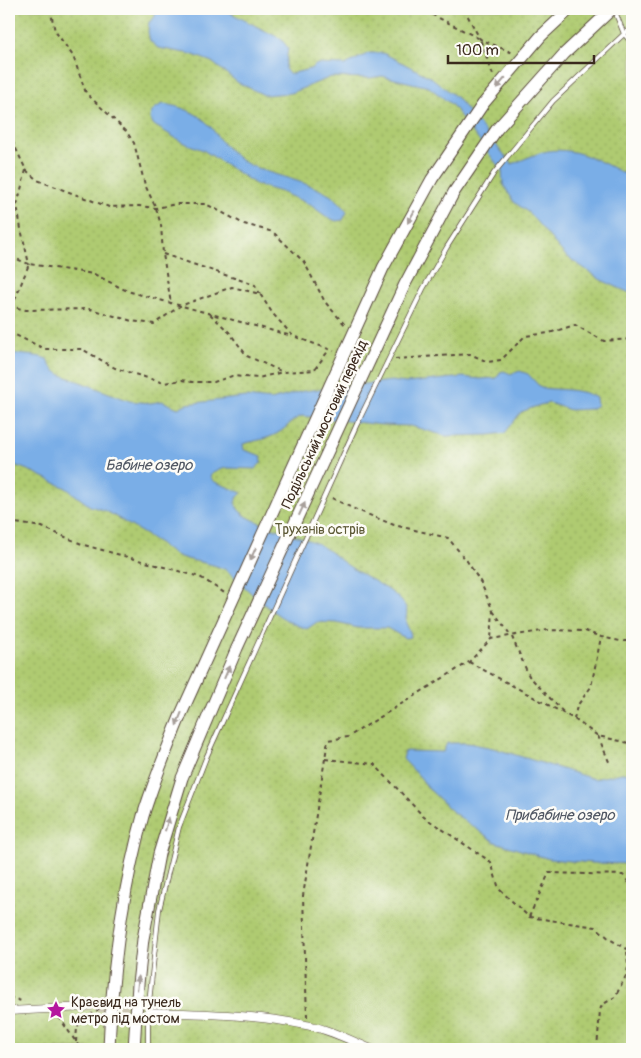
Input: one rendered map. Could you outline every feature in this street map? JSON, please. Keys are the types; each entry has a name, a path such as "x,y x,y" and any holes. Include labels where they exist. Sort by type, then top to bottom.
{"main road":[{"name":"Подільський мостовий перехід","path":"109,1049 115,969 121,923 131,872 144,816 164,756 182,712 383,268 432,179 483,104 541,36 570,9"},
{"name":"Подільський мостовий перехід","path":"134,1049 143,939 159,854 182,778 241,639 405,284 454,192 497,129 564,54 613,9"}],"street":[{"path":"9,1011 85,1007"},
{"path":"148,1012 223,1015 307,1025 371,1049"}],"lane":[{"path":"613,9 624,34 632,43"},
{"path":"148,1049 148,1012 159,910 180,827 206,758 378,379 442,255 494,173 553,101 632,28"}],"path":[{"path":"50,9 55,31 73,56 86,93 126,131 134,143 144,185 156,208 161,225 163,254 171,304"},
{"path":"426,9 480,39 518,55"},
{"path":"464,9 480,39"},
{"path":"9,134 26,170 37,180 109,207 139,206 156,208 176,204 206,204 244,224 273,232 304,262 325,302 348,327"},
{"path":"26,170 17,205 20,229 29,264 10,307 26,310 90,309 132,321 154,324 180,306 232,287 260,294"},
{"path":"163,254 255,285 273,314 293,336"},
{"path":"9,256 29,264 94,274 128,291 293,336 329,350 337,351"},
{"path":"210,314 229,332 247,356 283,372"},
{"path":"387,361 414,357 470,354 488,362 501,360 525,336 550,333 575,325 604,341 632,339"},
{"path":"9,332 45,349 82,349 115,368 164,383 182,380 214,382 232,376 258,378 283,372 314,370 329,350"},
{"path":"325,494 352,508 394,525 448,538 467,561 481,583 493,612 512,637 529,676 567,716"},
{"path":"9,522 42,527 84,546 200,577 230,597"},
{"path":"307,1025 303,896 328,740 348,737 469,662 491,638 493,612"},
{"path":"491,638 512,637 548,630 585,630 620,642 632,641"},
{"path":"574,719 578,706 591,687 601,637"},
{"path":"469,662 574,719 598,736 629,743 632,740"},
{"path":"598,736 610,764"},
{"path":"325,759 374,764 424,817 491,862 499,889 529,917 596,927 611,940 632,952"},
{"path":"529,917 549,873 623,875 632,887"},
{"path":"596,1049 600,1010 602,1005 615,997 627,974 627,948 632,935"},
{"path":"627,948 632,948"},
{"path":"53,1008 79,1049"},
{"path":"76,1042 80,1023 100,1008"}],"green space":[{"name":"Труханів острів","path":"9,9 632,9 632,1049 9,1049"}],"water":[{"path":"154,9 223,9 281,39 288,48 285,69 289,74 310,69 317,64 345,65 369,53 383,53 432,78 456,97 512,164 543,152 570,151 602,162 632,178 632,294 601,280 565,255 529,213 514,202 503,184 502,171 452,105 429,87 382,76 370,78 331,77 291,93 264,95 237,82 212,62 191,54 158,48 150,41 148,32 149,22 155,15"},
{"path":"163,104 181,108 199,116 211,127 228,149 247,163 304,183 330,195 347,212 343,220 336,221 309,204 281,192 257,185 203,150 182,142 154,125 150,119 151,113"},
{"name":"Бабине озеро","path":"9,352 47,359 51,367 59,374 130,401 151,403 162,401 178,408 186,404 246,397 271,400 303,391 391,381 406,383 463,377 497,378 500,372 504,371 511,374 520,371 528,374 541,388 583,392 596,398 597,405 591,409 570,410 549,403 540,405 521,412 505,433 489,435 446,436 411,426 382,425 302,416 274,435 243,444 244,450 262,456 261,463 255,469 226,468 215,471 210,476 213,481 242,493 237,498 236,504 243,514 263,524 318,544 397,597 403,602 407,610 406,623 411,637 405,638 387,628 358,628 337,623 317,622 307,629 297,626 272,610 224,569 174,555 161,544 106,511 90,506 66,488 9,463"},
{"name":"Прибабине озеро","path":"447,743 468,743 493,748 594,779 622,773 632,774 632,864 549,859 495,842 454,813 428,788 403,759 405,751 443,752"}],"tunnel":[{"path":"85,1007 148,1012"}],"place":[{"name":"Краєвид на тунель метро під мостом","path":"56,1010"}]}
